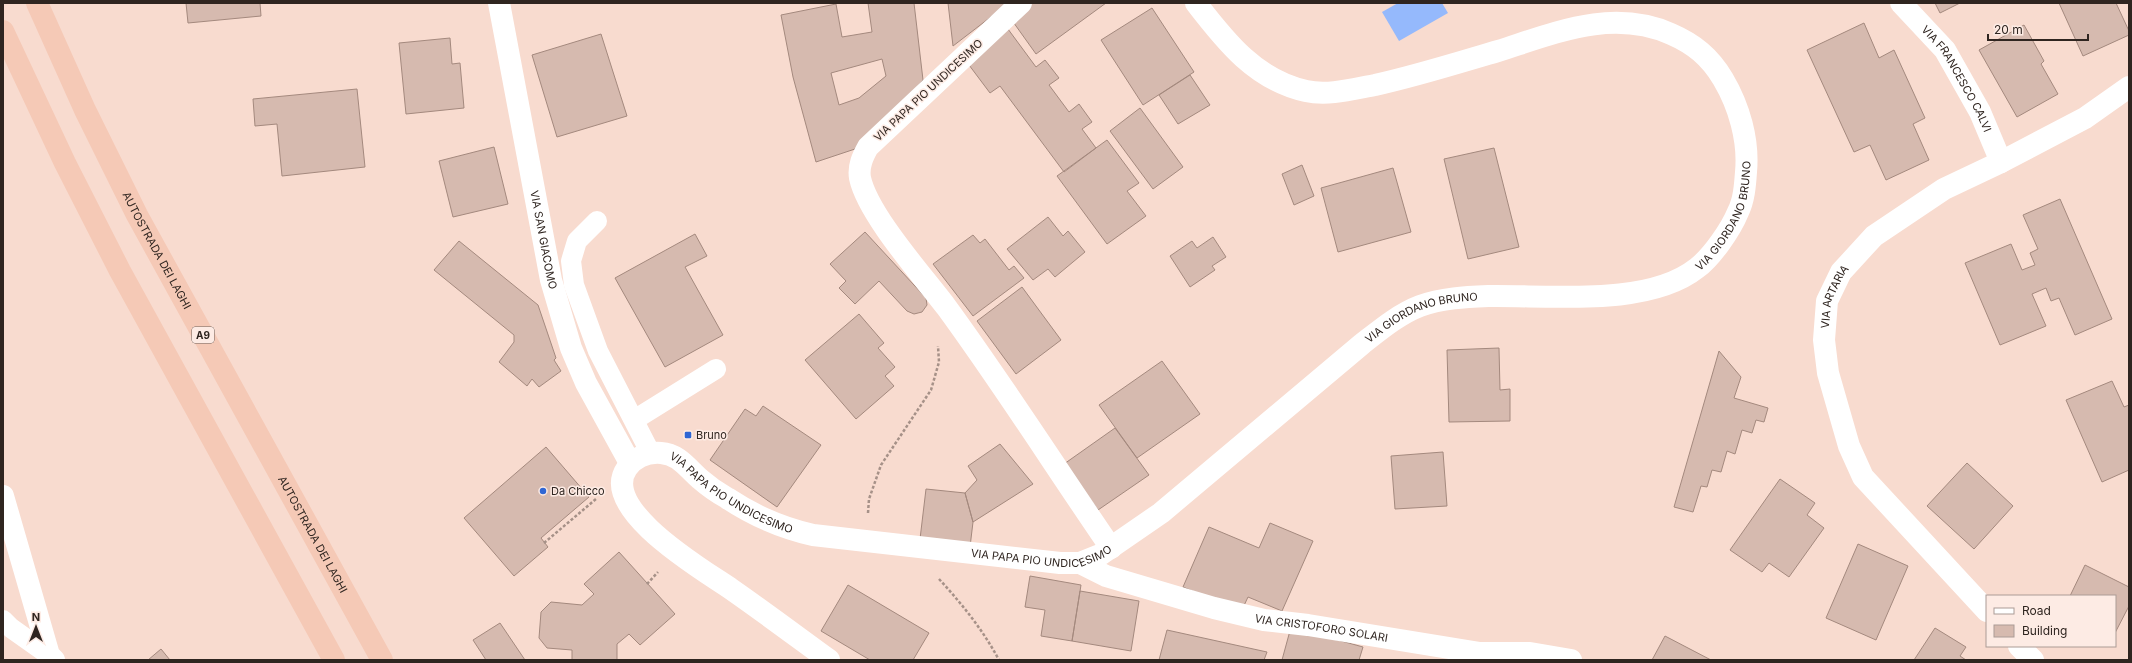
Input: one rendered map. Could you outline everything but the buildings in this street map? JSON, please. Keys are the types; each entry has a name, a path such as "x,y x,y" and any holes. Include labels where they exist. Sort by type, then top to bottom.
{"highway":[{"name":"AUTOSTRADA DEI LAGHI","path":"37,3 85,110 137,215 382,660"},
{"path":"3,31 65,163 120,271 334,660"}],"street":[{"name":"VIA SAN GIACOMO","path":"499,3 551,280 571,348 586,383 630,463"},
{"name":"VIA PAPA PIO UNDICESIMO","path":"630,463 639,457 651,454 666,454 679,458 701,480 728,499 764,519 793,531 813,535 1060,562 1080,562 1100,555 1111,548 948,309 880,218 866,195 860,177 861,160 868,147 886,128 1021,3"},
{"name":"VIA GIORDANO BRUNO","path":"1111,548 1161,513 1390,322 1420,306 1459,297 1596,295 1641,292 1676,282 1699,267 1714,250 1739,211 1744,191 1747,166 1746,144 1739,113 1731,92 1716,67 1691,43 1657,28 1627,22 1587,25 1390,82 1341,92 1308,92 1265,76 1246,62 1220,34 1196,3"},
{"name":"VIA FRANCESCO CALVI","path":"1901,3 1945,50 1980,112 2002,162"},
{"name":"VIA ARTARIA","path":"1986,610 1863,477 1849,446 1836,407 1828,373 1824,340 1827,301 1841,272 1874,236 1944,189 2002,162 2085,118 2129,87"},
{"path":"630,463 622,478 626,497 630,507 652,532 677,553 828,660"},
{"path":"3,496 51,657"},
{"name":"VIA CRISTOFORO SOLARI","path":"1080,562 1106,576 1214,608 1264,620 1308,625 1480,653 1530,653 1571,660"},
{"path":"2020,647 2033,660"}],"lane":[{"path":"597,221 577,241 571,261 574,285 598,351 651,454"},
{"path":"634,420 716,370"},
{"path":"3,620 11,628 51,657"}],"path":[{"path":"867,542 869,500 881,465 931,390 939,362 938,334 941,315 948,309"},
{"path":"544,543 601,494"},
{"path":"906,546 963,604 991,644 999,660"},
{"path":"648,584 660,571"}],"water":[{"path":"1398,3 1442,3 1448,13 1399,41 1382,12"}],"place":[{"name":"Bruno","path":"688,435"},
{"name":"Da Chicco","path":"543,491"}]}
